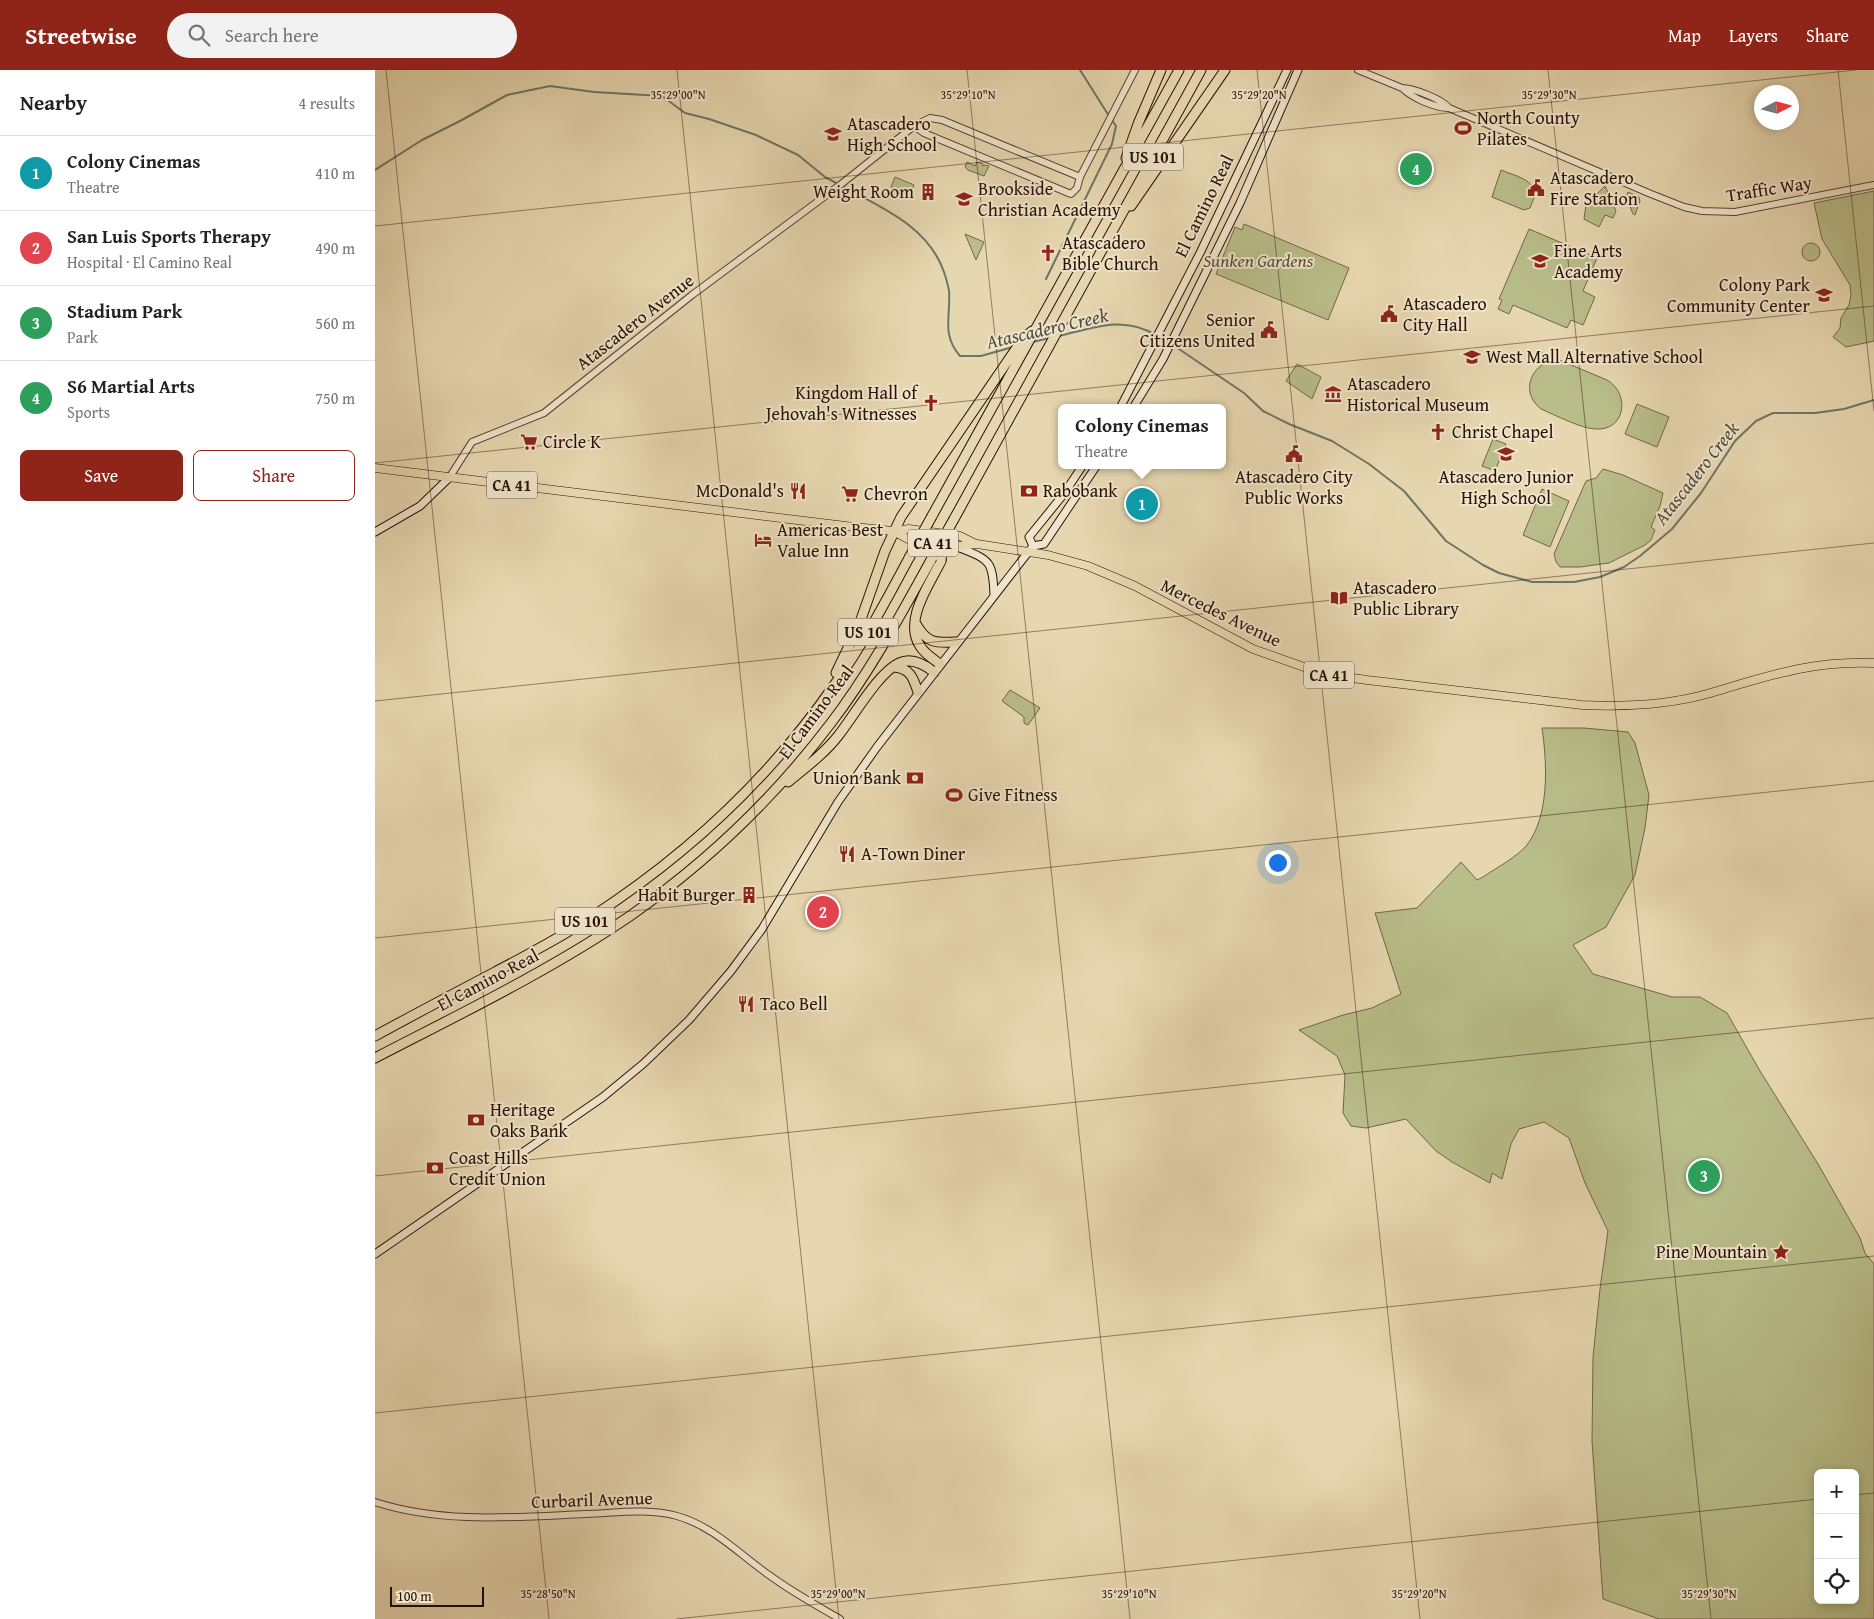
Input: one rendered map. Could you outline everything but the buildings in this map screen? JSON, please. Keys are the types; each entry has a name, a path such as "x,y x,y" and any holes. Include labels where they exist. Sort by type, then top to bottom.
{"highway":[{"path":"1119,179 1138,124 1161,70"},
{"name":"El Camino Real","path":"375,1035 565,933 650,877 711,826 750,788 797,735 822,702 865,638 1023,345 1031,338 1179,70"},
{"name":"El Camino Real","path":"375,1058 537,972 612,928 706,857 761,805 813,747 850,697 881,648 944,538 1201,70"},
{"path":"1105,243 1225,70"},
{"path":"822,702 859,625 893,531 929,475 1014,352 1023,345 1037,327"},
{"path":"940,664 919,645 915,624 918,608 941,561 944,538"},
{"path":"915,624 921,634 929,640 939,643 957,642"},
{"path":"761,805 822,754 877,683 893,667 901,662 913,661 924,664 934,672"},
{"path":"893,667 900,667 909,672 914,678 918,692"}],"main road":[{"name":"El Camino Real","path":"1121,404 1172,309 1287,70"},
{"name":"El Camino Real","path":"1136,404 1169,348 1240,203 1298,70"},
{"name":"CA 41","path":"375,468 893,531 909,529 960,536 975,544"},
{"path":"1031,549 1029,537 1063,495 1080,469"},
{"path":"375,1254 603,1097 643,1064 689,1020 726,977 762,929 850,784 918,692 1031,549 1043,544 1094,469"},
{"name":"Atascadero Avenue","path":"375,532 420,506 449,478"},
{"name":"CA 41","path":"893,531 908,540 952,545 975,544 1031,549"},
{"path":"952,545 987,560 993,570 994,596"},
{"name":"Mercedes Avenue","path":"1031,549 1078,563 1121,580 1253,649 1324,674 1367,680 1583,705 1618,706 1664,702 1706,694 1807,666 1839,663 1874,663"}],"street":[{"path":"914,126 924,133 1071,194 1077,188 1079,177 1135,70"},
{"name":"Traffic Way","path":"1358,70 1402,88 1408,88 1429,96 1446,104 1449,108 1642,191 1684,207 1702,211 1735,212 1874,185"},
{"name":"Atascadero Avenue","path":"449,478 472,442 544,413 692,295 914,126 930,118 942,120 1079,177"},
{"name":"Curbaril Avenue","path":"375,1502 405,1510 459,1517 516,1517 643,1512 676,1516 697,1523 785,1586 840,1619"}],"green space":[{"path":"967,162 975,166 977,162 983,164 983,166 989,166 984,176 968,170 965,167"},
{"path":"1501,170 1522,178 1534,188 1536,193 1530,208 1524,210 1492,197"},
{"path":"895,177 914,185 910,195 891,187"},
{"path":"1605,186 1616,211 1613,218 1605,215 1599,227 1584,219 1586,205 1590,197 1596,195"},
{"path":"1874,191 1874,341 1846,347 1833,337 1840,328 1841,318 1849,305 1850,285 1822,239 1814,203"},
{"path":"1628,192 1639,197 1640,201 1635,215 1626,197"},
{"name":"Sunken Gardens","path":"1244,224 1349,268 1328,320 1216,274 1235,227 1242,230"},
{"path":"1529,229 1597,258 1583,291 1595,297 1583,325 1571,320 1567,328 1513,305 1509,314 1498,309 1502,300 1499,299"},
{"path":"965,234 984,242 976,260"},
{"path":"1811,243 1817,246 1820,252 1817,258 1811,261 1805,258 1802,252 1805,246"},
{"path":"1540,352 1607,380 1615,386 1622,402 1619,418 1606,428 1596,429 1583,427 1541,409 1535,403 1530,390 1532,376 1536,370 1549,361 1537,356"},
{"path":"1297,364 1321,377 1312,399 1286,381"},
{"path":"1637,404 1669,417 1657,447 1625,434"},
{"path":"1493,439 1506,444 1495,471 1482,466"},
{"path":"1603,469 1623,475 1663,493 1651,527 1655,530 1651,540 1645,545 1609,563 1580,567 1560,567 1556,562 1554,554 1586,481 1596,478"},
{"path":"1542,489 1569,501 1550,547 1523,535"},
{"path":"1010,690 1040,708 1028,725 1024,723 1024,717 1002,701"},
{"path":"1542,728 1584,728 1628,732 1635,743 1649,795 1645,828 1635,875 1606,927 1573,945 1593,974 1672,997 1700,997 1727,1013 1760,1071 1818,1164 1860,1238 1865,1253 1874,1264 1874,1619 1659,1619 1603,1599 1592,1441 1593,1357 1608,1231 1585,1183 1569,1138 1544,1122 1519,1129 1511,1144 1502,1179 1492,1173 1490,1183 1436,1151 1406,1119 1366,1128 1351,1126 1343,1113 1345,1075 1337,1056 1299,1030 1343,1015 1372,1008 1401,994 1375,913 1417,908 1461,862 1477,880 1518,854 1527,845 1540,819 1545,788 1545,756"}],"waterway":[{"path":"1080,70 1109,116"},
{"name":"Atascadero Creek","path":"375,170 422,140 507,95 550,86 594,92 662,96 685,113 756,135 798,155 825,177 838,184"},
{"path":"1046,279 1112,144 1116,126 1112,120"},
{"name":"Atascadero Creek","path":"842,186 902,220 927,242 937,256 949,291 949,332 954,348 960,356 981,356 1013,347"},
{"name":"Atascadero Creek","path":"1059,336 1096,327 1120,324 1144,329 1156,335"},
{"name":"Atascadero Creek","path":"1032,342 1050,338"},
{"name":"Atascadero Creek","path":"1160,338 1169,343"},
{"name":"Atascadero Creek","path":"1173,345 1244,393 1263,411 1289,424 1332,441 1369,464 1404,491 1446,541 1499,573 1532,582 1574,582 1600,577 1624,567 1640,556 1672,529 1701,493 1735,441 1756,421 1773,413 1815,413 1844,409 1874,400"}],"place":[{"name":"North County Pilates","path":"1463,128"},
{"name":"Atascadero High School","path":"833,134"},
{"name":"S6 Martial Arts","path":"1416,169"},
{"name":"Atascadero Fire Station","path":"1536,188"},
{"name":"Weight Room","path":"928,192"},
{"name":"Brookside Christian Academy","path":"964,199"},
{"name":"Atascadero Bible Church","path":"1048,253"},
{"name":"Fine Arts Academy","path":"1540,261"},
{"name":"Colony Park Community Center","path":"1824,295"},
{"name":"Atascadero City Hall","path":"1389,314"},
{"name":"Senior Citizens United","path":"1269,330"},
{"name":"West Mall Alternative School","path":"1472,357"},
{"name":"Atascadero Historical Museum","path":"1333,394"},
{"name":"Kingdom Hall of Jehovah's Witnesses","path":"931,403"},
{"name":"Christ Chapel","path":"1438,432"},
{"name":"Circle K","path":"529,442"},
{"name":"Atascadero City Public Works","path":"1294,454"},
{"name":"Atascadero Junior High School","path":"1506,454"},
{"name":"McDonald's","path":"798,491"},
{"name":"Rabobank","path":"1029,491"},
{"name":"Chevron","path":"850,494"},
{"name":"Colony Cinemas","path":"1142,504"},
{"name":"Americas Best Value Inn","path":"763,540"},
{"name":"Atascadero Public Library","path":"1339,598"},
{"name":"Union Bank","path":"915,778"},
{"name":"Give Fitness","path":"954,795"},
{"name":"A-Town Diner","path":"847,854"},
{"name":"Habit Burger","path":"749,895"},
{"name":"San Luis Sports Therapy","path":"823,912"},
{"name":"Taco Bell","path":"746,1004"},
{"name":"Heritage Oaks Bank","path":"476,1120"},
{"name":"Coast Hills Credit Union","path":"435,1168"},
{"name":"Stadium Park","path":"1704,1176"},
{"name":"Pine Mountain","path":"1781,1252"}]}
